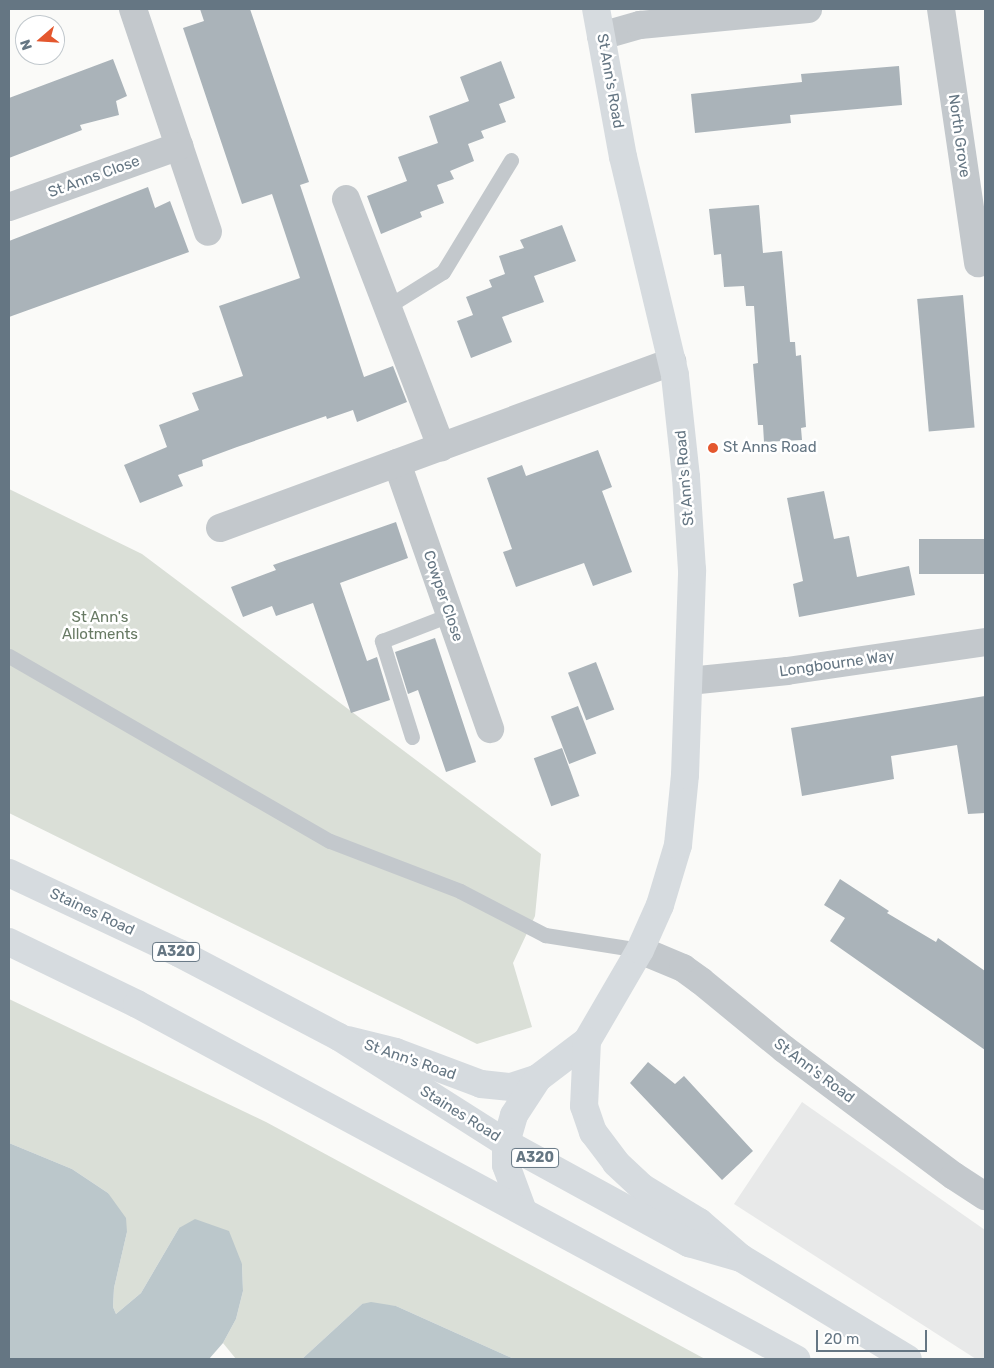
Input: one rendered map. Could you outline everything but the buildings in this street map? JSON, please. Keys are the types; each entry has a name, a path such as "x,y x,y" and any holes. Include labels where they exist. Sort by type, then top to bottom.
{"main road":[{"name":"St Ann's Road","path":"339,1037 396,1052 481,1084 512,1087 538,1078 587,1041 640,950 660,905 678,845 685,775 692,570 685,468 672,362 624,157 596,9"},
{"name":"Staines Road","path":"9,872 179,953 339,1037 506,1142 689,1243 741,1258 908,1359"},
{"path":"9,942 137,1004 796,1359"},
{"name":"St Ann's Road","path":"587,1041 584,1106 593,1132 616,1163 643,1188 699,1222 741,1258"},
{"name":"St Ann's Road","path":"523,1211 506,1165 506,1142 514,1115 538,1078"}],"street":[{"path":"133,9 208,232"},
{"path":"602,36 640,25 808,9"},
{"name":"North Grove","path":"941,9 977,203 978,263"},
{"name":"St Anns Close","path":"9,207 179,146"},
{"path":"346,198 390,305 441,447"},
{"path":"220,528 672,362"},
{"name":"Cowper Close","path":"397,463 490,729"},
{"name":"Longbourne Way","path":"689,681 787,671 985,642"},
{"name":"St Ann's Road","path":"640,950 683,968 784,1049 954,1176 985,1196"}],"lane":[{"path":"390,305 442,272 511,160"},
{"path":"412,737 382,641 449,615"},
{"path":"9,656 330,841 460,891 545,935 640,950"}],"shaded area":[{"path":"802,1102 985,1230 985,1359 976,1359 734,1204"},
{"path":"9,1143 72,1169 108,1193 126,1218 127,1232 114,1288 113,1307 116,1314 141,1293 179,1228 195,1219 229,1231 242,1264 243,1291 236,1319 223,1343 209,1359 9,1359"},
{"path":"371,1302 396,1306 514,1359 302,1359 362,1304"}],"green space":[{"name":"St Ann's Allotments","path":"9,489 142,554 541,854 535,916 513,963 532,1027 477,1044 9,813"},
{"path":"9,999 266,1122 705,1359 514,1359 396,1306 362,1304 302,1359 236,1359 223,1343 236,1319 243,1291 242,1264 179,1228 141,1293 116,1314 113,1307 114,1288 127,1232 108,1193 72,1169 9,1143"}],"place":[{"name":"St Anns Road","path":"713,448"}]}
